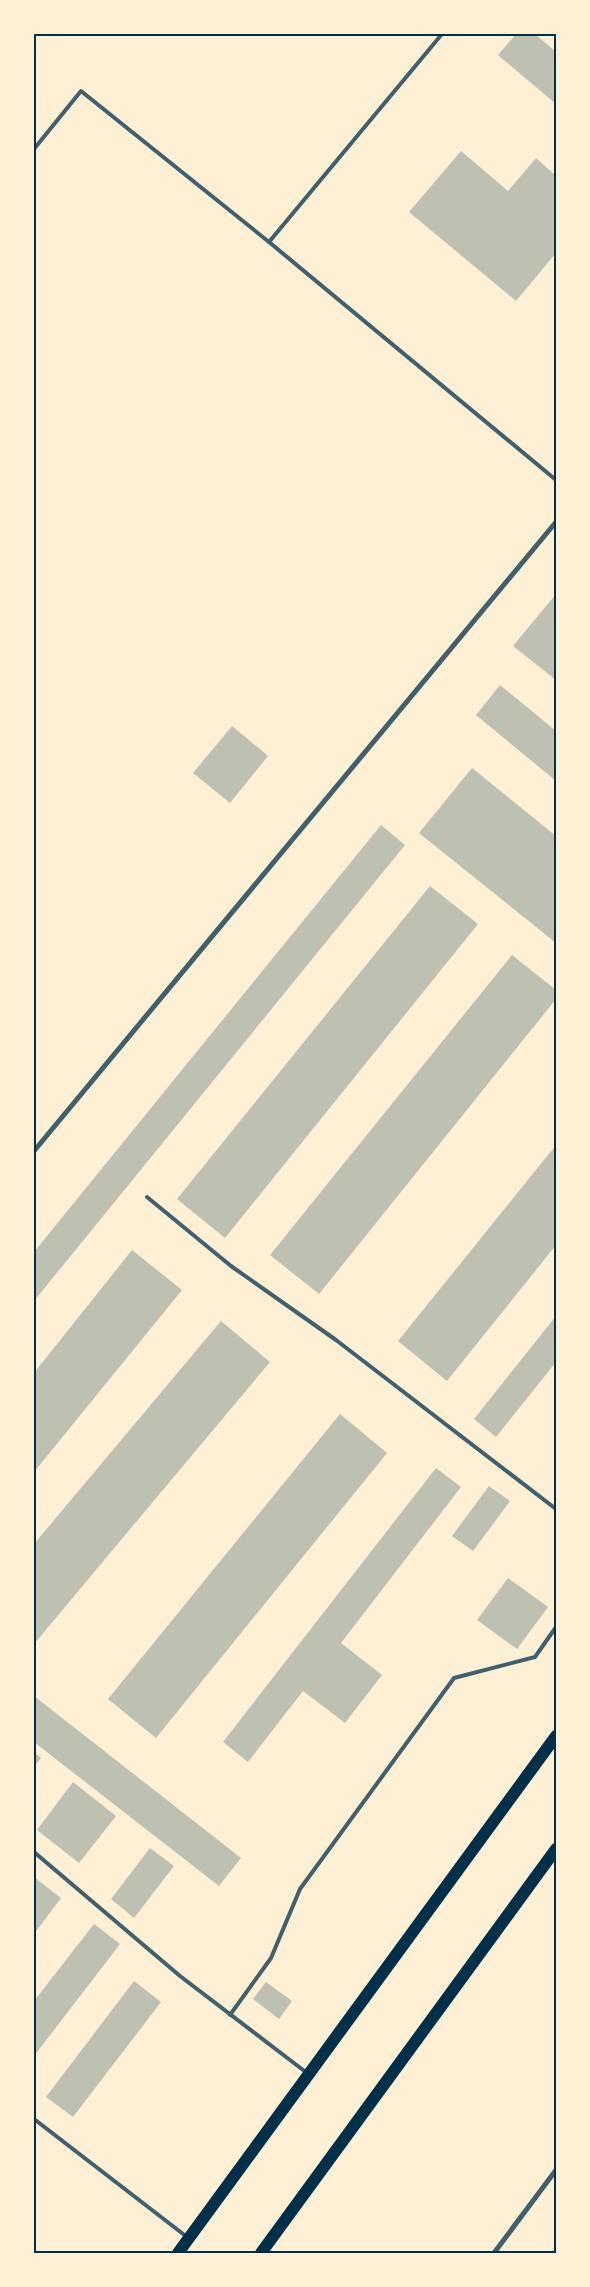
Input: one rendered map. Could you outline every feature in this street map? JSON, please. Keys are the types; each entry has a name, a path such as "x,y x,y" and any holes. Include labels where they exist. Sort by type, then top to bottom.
{"main road":[{"path":"178,2253 556,1736"},
{"path":"261,2253 556,1849"}],"street":[{"path":"34,1151 556,522"},
{"path":"494,2253 556,2170"}],"lane":[{"path":"269,242 442,34"},
{"path":"34,149 81,91 269,242 556,480"},
{"path":"147,1197 230,1266 336,1340 556,1508"},
{"path":"230,2015 271,1958 300,1889 454,1678 535,1657 556,1628"},
{"path":"34,1852 180,1976 309,2074"},
{"path":"34,2119 188,2239"}],"building":[{"path":"516,34 535,34 556,52 556,104 498,55"},
{"path":"461,151 508,191 536,158 556,176 556,253 516,301 409,212"},
{"path":"556,594 556,680 513,646"},
{"path":"500,685 556,731 556,781 476,715"},
{"path":"232,726 268,756 230,803 193,773"},
{"path":"472,768 556,836 556,943 419,833"},
{"path":"381,825 405,845 34,1301 34,1252"},
{"path":"430,886 478,924 225,1238 177,1199"},
{"path":"512,955 556,990 556,999 319,1294 270,1255"},
{"path":"556,1145 556,1245 447,1381 398,1341"},
{"path":"132,1250 182,1290 34,1472 34,1373"},
{"path":"556,1316 556,1362 496,1437 474,1419"},
{"path":"221,1321 270,1362 34,1644 34,1544"},
{"path":"340,1414 387,1453 156,1738 108,1699"},
{"path":"436,1468 461,1487 341,1643 382,1675 345,1723 303,1691 248,1762 223,1742"},
{"path":"489,1486 510,1501 473,1551 452,1536"},
{"path":"508,1578 548,1607 517,1649 477,1620"},
{"path":"34,1696 241,1858 219,1886 34,1742"},
{"path":"34,1752 41,1758 34,1767"},
{"path":"73,1782 116,1816 79,1863 37,1830"},
{"path":"150,1848 174,1866 134,1918 111,1899"},
{"path":"34,1877 61,1898 34,1934"},
{"path":"94,1924 120,1944 34,2056 34,2001"},
{"path":"134,1981 161,2002 73,2117 46,2097"},
{"path":"266,1982 292,2001 279,2019 253,1999"}]}
